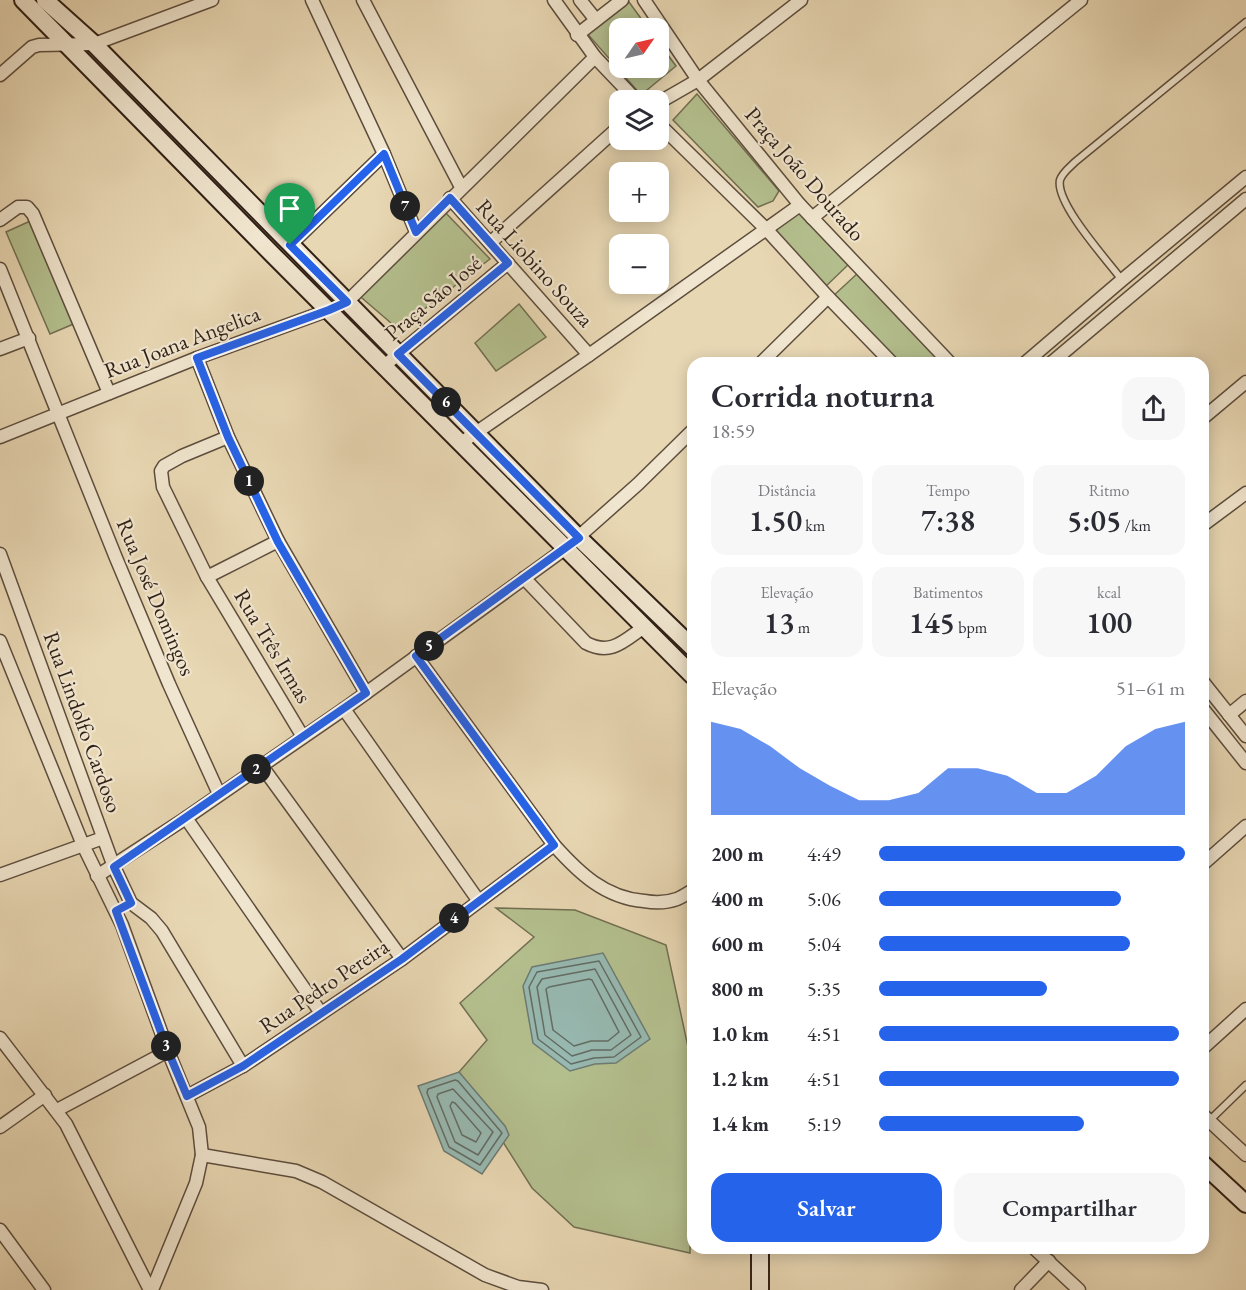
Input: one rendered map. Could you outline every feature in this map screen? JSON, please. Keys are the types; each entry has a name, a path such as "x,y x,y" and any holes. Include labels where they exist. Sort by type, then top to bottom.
{"main road":[{"path":"23,0 461,443 687,643"},
{"path":"45,0 94,44 476,433 644,627 687,670"},
{"path":"1209,1170 1246,1204"},
{"path":"760,1290 762,1254"}],"street":[{"path":"0,75 32,47 48,43 94,44 212,0"},
{"path":"312,0 384,154 416,232"},
{"name":"Rua Liobino Souza","path":"363,0 461,187"},
{"path":"554,0 595,57 626,90"},
{"path":"580,0 596,20"},
{"path":"577,34 622,0"},
{"name":"Praça João Dourado","path":"644,0 698,80 800,205 944,357"},
{"path":"669,97 698,80 801,0"},
{"path":"812,218 1081,0"},
{"path":"347,302 595,57"},
{"path":"669,134 767,230 886,357"},
{"path":"490,243 609,136"},
{"path":"290,245 384,154"},
{"path":"1032,357 1246,177"},
{"name":"Rua Liobino Souza","path":"450,198 589,355"},
{"path":"1058,357 1246,199"},
{"path":"461,443 800,205"},
{"path":"0,220 18,207 27,207 33,214 109,393"},
{"name":"Praça São José","path":"384,366 508,263"},
{"name":"Rua José Domingos","path":"0,269 120,568 219,794"},
{"path":"767,357 828,297"},
{"name":"Rua Joana Angelica","path":"0,437 197,358 347,302"},
{"path":"0,349 29,338"},
{"path":"197,358 228,437 278,542 366,693"},
{"path":"1209,413 1246,382"},
{"path":"98,876 366,693 573,543 687,436"},
{"name":"Rua Três Irmas","path":"228,437 164,466 161,471 163,487 207,577 303,737"},
{"path":"1209,521 1246,493"},
{"name":"Rua Três Irmas","path":"207,577 278,542"},
{"name":"Rua Lindolfo Cardoso","path":"0,554 103,838 131,903"},
{"path":"524,578 586,643 595,648 604,649 615,646 644,627"},
{"name":"Rua Lindolfo Cardoso","path":"0,642 83,845 116,911 199,1127 202,1155 196,1183 151,1290"},
{"path":"416,656 554,845 574,868 593,884 615,895 634,900 657,903 677,899 687,893"},
{"path":"1209,690 1246,736"},
{"path":"1209,702 1215,697"},
{"path":"1229,715 1246,701"},
{"path":"344,708 478,900"},
{"path":"1209,715 1246,763"},
{"path":"261,765 402,959"},
{"path":"186,818 321,1013"},
{"path":"1209,859 1246,826"},
{"path":"0,875 103,838"},
{"name":"Rua Pedro Pereira","path":"187,1096 243,1066 402,959 554,845"},
{"path":"116,911 131,903 151,918 162,931 243,1066"},
{"path":"1209,1043 1246,1009"},
{"path":"0,1038 66,1124 151,1290"},
{"path":"57,1110 168,1051"},
{"path":"0,1127 45,1095"},
{"path":"1209,1121 1246,1155"},
{"path":"202,1155 296,1171 322,1182 485,1275 518,1287 542,1290"},
{"path":"0,1230 44,1290"},
{"path":"1041,1254 1079,1290"},
{"path":"1021,1290 1049,1261"}],"lane":[{"path":"1122,280 1070,212 1061,195 1060,180 1064,172 1075,162 1246,22"},
{"path":"1209,1116 1246,1085"}],"green space":[{"path":"629,2 641,18 609,18 609,58 585,31"},
{"path":"669,57 676,66 669,72"},
{"path":"626,78 662,78 647,90 637,90"},
{"path":"697,94 779,191 773,201 758,207 673,120"},
{"path":"794,201 851,262 823,289 761,226"},
{"path":"442,209 490,259 398,329 355,292"},
{"path":"39,217 83,320 50,334 6,232"},
{"path":"859,272 938,357 887,357 831,298"},
{"path":"519,304 546,337 496,371 475,343"},
{"path":"496,908 575,910 666,945 687,1042 687,1252 574,1227 532,1188 459,1072 487,1040 460,1003 534,937"}],"water":[{"path":"603,953 650,1039 616,1063 595,1064 570,1071 533,1043 523,986 532,967"},
{"path":"459,1072 505,1126 509,1135 482,1174 444,1151 418,1086"}],"route":[{"path":"384,154 416,232 450,198 508,263 398,354 579,538 416,656 554,845 402,959 243,1066 187,1096 116,911 131,903 114,867 366,693 278,542 228,437 197,358 347,302 290,245 384,154"}]}
